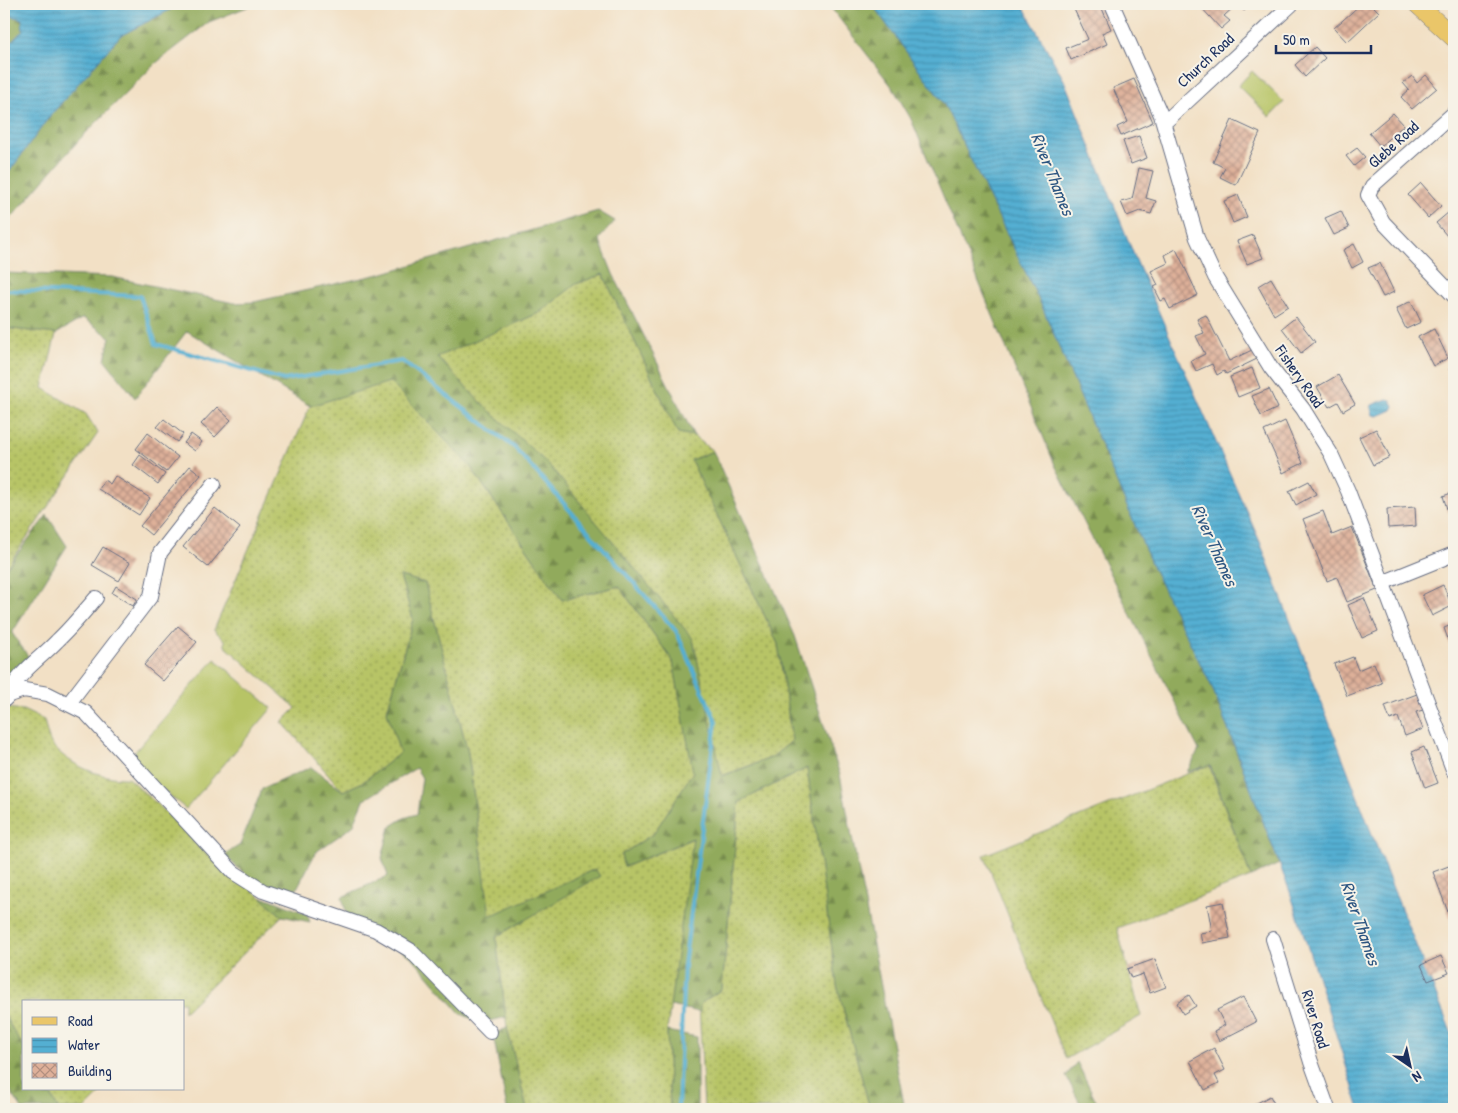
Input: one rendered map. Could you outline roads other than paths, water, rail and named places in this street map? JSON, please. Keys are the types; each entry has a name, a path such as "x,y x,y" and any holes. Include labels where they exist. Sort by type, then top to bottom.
{"main road":[{"path":"1417,4 1454,38"}],"street":[{"name":"Fishery Road","path":"1112,4 1164,123 1197,238 1215,277 1262,353 1332,454 1427,696 1454,772"},
{"name":"Church Road","path":"1164,123 1292,4"},
{"name":"Glebe Road","path":"1454,113 1372,186 1368,195 1383,222 1454,296"},
{"path":"69,703 151,596 160,553 214,484"},
{"path":"1382,583 1454,554"},
{"path":"6,698 22,674 58,640 96,598"},
{"path":"6,698 24,690 51,694 86,713 233,872 263,891 376,930 402,945 410,950 490,1032"},
{"name":"River Road","path":"1273,939 1311,1062 1328,1109"}],"water":[{"path":"4,4 181,4 120,36 49,117 4,179 4,50 23,30 22,19 11,16 4,23"},
{"name":"River Thames","path":"872,4 1022,4 1064,80 1136,260 1260,542 1390,881 1454,1039 1454,1109 1360,1109 1290,892 1212,687 1154,570 1042,306 944,104"},
{"path":"1387,399 1391,400 1394,406 1392,410 1378,416 1373,415 1372,405"}],"waterway":[{"path":"4,290 140,296 156,344 284,380 402,361 515,448 676,631 716,721 684,966 678,1109"}]}
